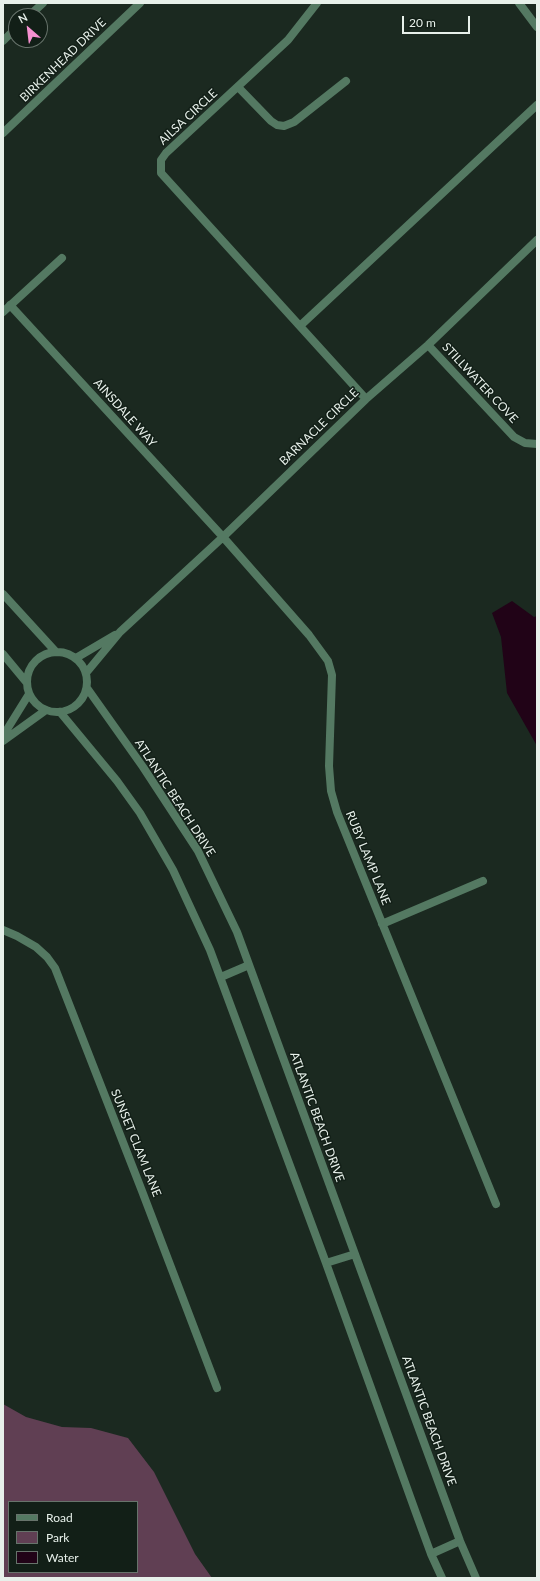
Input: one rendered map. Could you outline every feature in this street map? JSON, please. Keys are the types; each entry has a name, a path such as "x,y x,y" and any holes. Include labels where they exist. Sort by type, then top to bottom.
{"street":[{"name":"BIRKENHEAD DRIVE","path":"3,133 140,3"},
{"name":"AILSA CIRCLE","path":"317,3 288,40 166,153 161,160 161,173 366,399"},
{"path":"519,3 537,27"},
{"path":"238,87 271,121 277,125 284,126 294,122 346,81"},
{"path":"300,325 537,104"},
{"name":"BARNACLE CIRCLE","path":"86,673 120,632 223,537 366,399 428,345 537,240"},
{"path":"3,312 62,258"},
{"name":"AINSDALE WAY","path":"10,305 223,537"},
{"name":"STILLWATER COVE","path":"428,345 514,437 525,443 537,444"},
{"name":"RUBY LAMP LANE","path":"223,537 309,634 328,662 332,676 329,766 331,791 337,812 496,1204"},
{"path":"3,594 56,652"},
{"name":"BARNACLE CIRCLE","path":"76,658 120,632"},
{"path":"56,652 68,654 76,658 86,673 87,688 83,697 77,704 60,712 46,710 36,704 29,694 27,683 30,668 41,656 56,652"},
{"path":"3,654 27,683"},
{"name":"ATLANTIC BEACH DRIVE","path":"87,688 143,767 198,851 237,932 460,1541 476,1578"},
{"path":"3,736 29,694"},
{"path":"3,741 46,710"},
{"path":"60,712 117,781 140,813 173,870 210,950 326,1263 431,1554 442,1578"},
{"path":"382,924 483,882"},
{"name":"SUNSET CLAM LANE","path":"3,930 36,947 47,957 55,968 217,1388"},
{"path":"221,977 249,965"},
{"path":"326,1263 355,1254"},
{"path":"431,1554 460,1541"}],"green space":[{"path":"3,1404 26,1417 62,1427 91,1428 128,1438 154,1472 195,1554 212,1578 3,1578"}],"water":[{"path":"512,601 534,617 537,616 537,746 507,693 501,637 492,613"}]}
